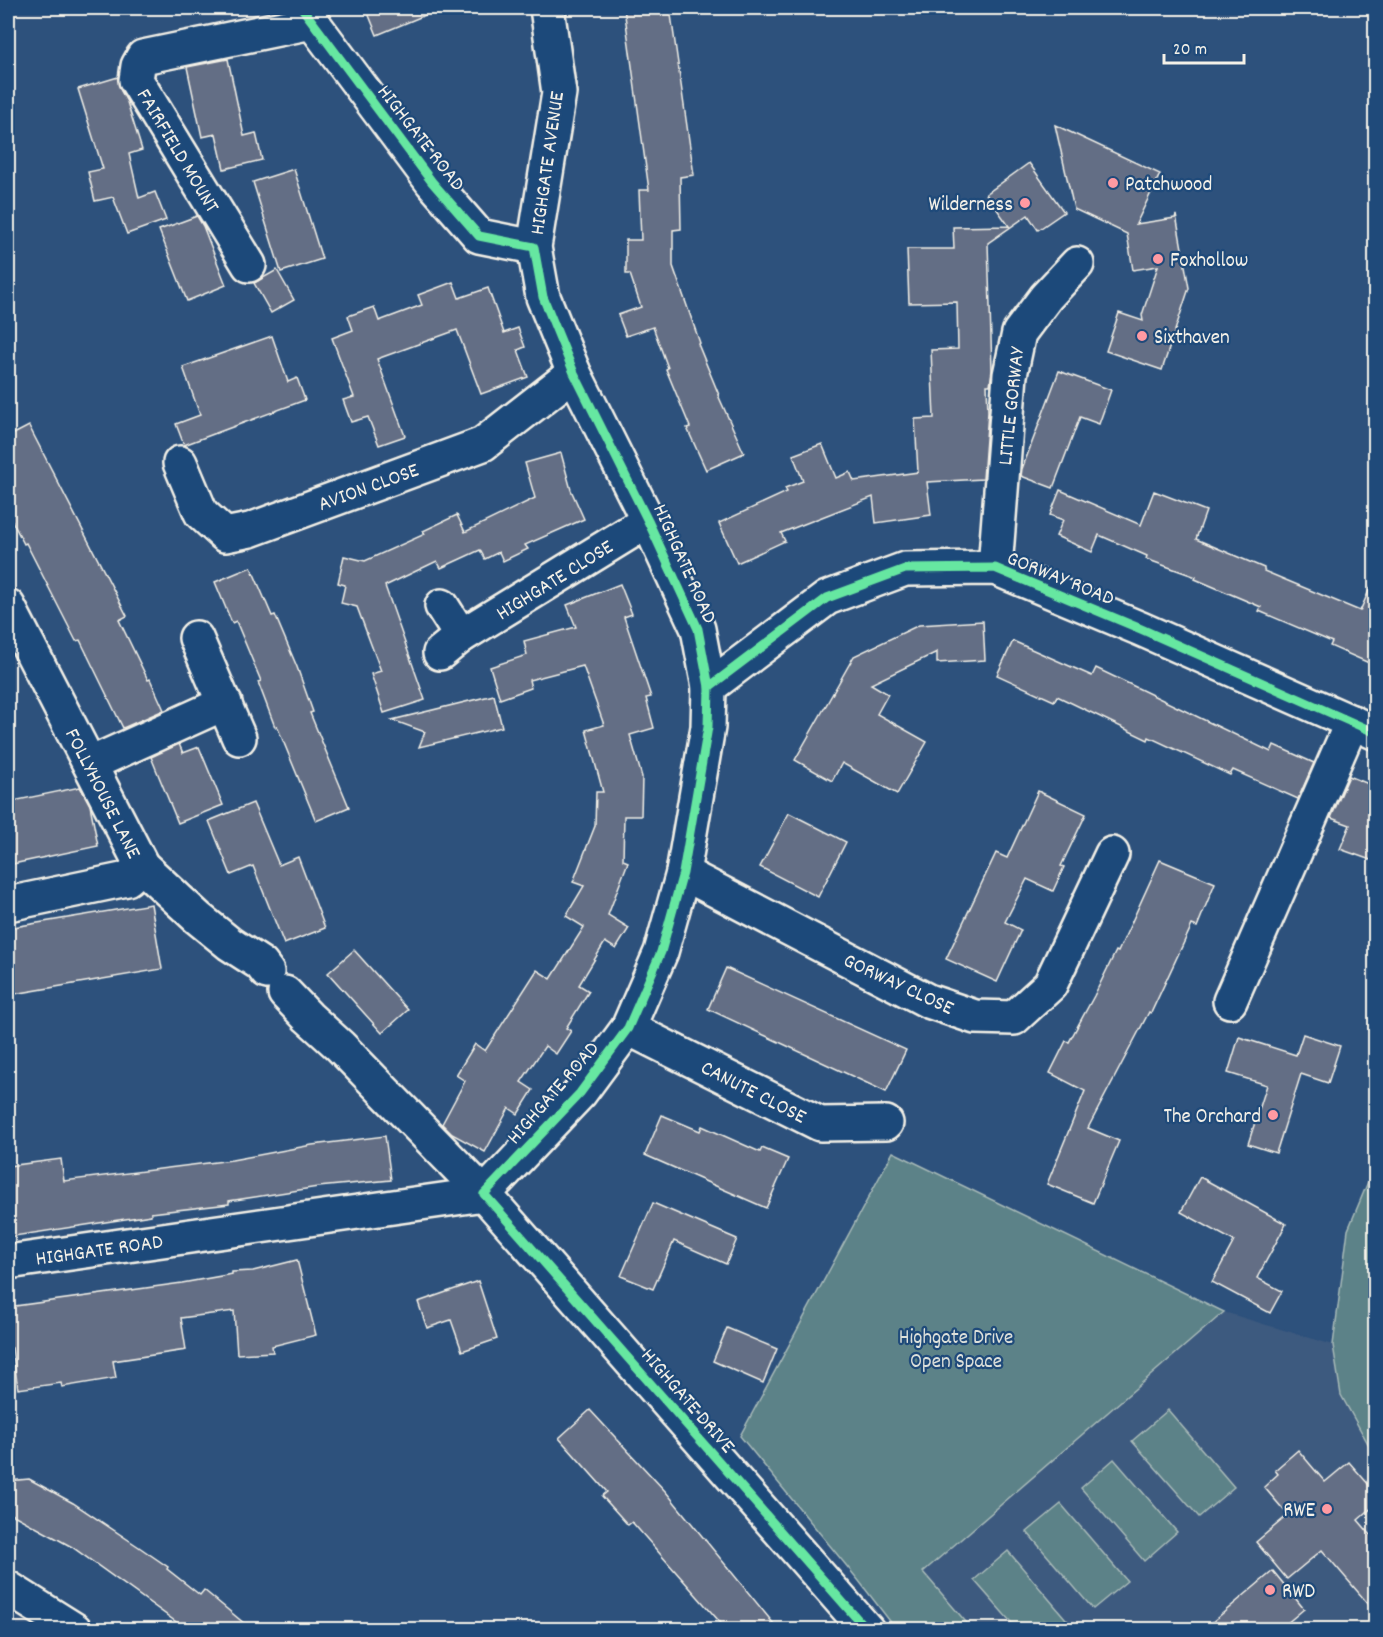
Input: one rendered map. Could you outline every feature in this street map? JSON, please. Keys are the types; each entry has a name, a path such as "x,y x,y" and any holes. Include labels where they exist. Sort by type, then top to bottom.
{"street":[{"name":"HIGHGATE AVENUE","path":"534,247 559,93 548,8"},
{"name":"HIGHGATE ROAD","path":"8,1262 484,1194 580,1093 628,1028 661,952 682,873 708,727 709,687 698,629 648,521 574,373 543,297 534,247 479,236 432,182 307,15"},
{"name":"FAIRFIELD MOUNT","path":"249,266 136,80 138,66 143,57 307,15"},
{"name":"LITTLE GORWAY","path":"995,568 1010,375 1018,333 1046,297 1077,264"},
{"name":"AVION CLOSE","path":"180,463 201,513 225,535 250,530 483,444 574,373"},
{"name":"HIGHGATE CLOSE","path":"442,606 450,645 648,521"},
{"name":"GORWAY ROAD","path":"709,687 827,598 905,569 995,568 1364,727"},
{"name":"FOLLYHOUSE LANE","path":"8,606 142,866 198,918 230,944 261,964 308,1017 340,1046 484,1194"},
{"path":"196,638 239,738"},
{"path":"90,764 225,703"},
{"path":"1230,1000 1364,727"},
{"name":"GORWAY CLOSE","path":"682,873 928,1001 975,1017 1014,1018 1050,985 1113,856"},
{"path":"8,904 128,879 142,866"},
{"name":"CANUTE CLOSE","path":"628,1028 820,1124 886,1123"},
{"name":"HIGHGATE DRIVE","path":"484,1194 867,1629"},
{"path":"8,1588 75,1629"}],"shaded area":[{"path":"1224,1312 1333,1345 1341,1395 1375,1456 1375,1629 972,1629 923,1573"}],"green space":[{"name":"Highgate Drive Open Space","path":"893,1152 1224,1312 923,1572 972,1629 896,1629 740,1436"},
{"path":"1375,1165 1375,1456 1341,1395 1333,1345 1348,1230"},
{"path":"1168,1410 1234,1487 1199,1517 1132,1441"},
{"path":"1114,1459 1177,1532 1144,1561 1081,1488"},
{"path":"1061,1504 1127,1581 1093,1609 1027,1532"},
{"path":"1008,1551 1071,1625 1066,1629 1017,1629 974,1580"}],"building":[{"path":"366,8 442,8 377,35"},
{"path":"624,8 670,8 694,175 680,177 681,229 673,230 673,266 700,343 698,344 744,453 706,470 687,428 690,427 666,369 668,368 653,327 626,336 618,315 641,307 630,274 626,274 626,240 641,240 639,190 649,190"},
{"path":"228,59 244,136 256,133 262,160 224,169 216,134 202,137 187,67"},
{"path":"118,77 120,89 127,102 142,150 129,154 139,198 155,192 166,220 127,234 113,197 95,201 88,172 103,169 78,89"},
{"path":"1055,125 1160,174 1136,224 1175,218 1176,215 1189,288 1162,370 1106,351 1119,313 1143,321 1142,315 1158,266 1133,270 1127,234 1074,209"},
{"path":"1029,163 1064,212 1038,230 1028,215 988,243 992,370 990,385 987,385 988,412 983,479 927,482 931,515 876,523 873,497 781,533 785,541 737,563 719,523 787,492 785,488 803,481 793,455 822,444 836,478 850,472 854,481 918,472 915,419 934,418 931,350 958,349 957,302 909,303 907,249 954,249 953,227 1009,226 986,194"},
{"path":"294,169 322,259 281,272 253,182"},
{"path":"197,216 226,285 187,301 159,230"},
{"path":"277,270 294,300 271,313 254,283"},
{"path":"453,282 459,298 488,288 504,333 518,328 525,347 518,350 528,377 481,394 457,330 377,359 405,436 379,445 368,417 351,422 343,400 354,397 332,338 353,330 348,316 374,307 379,321 422,305 418,295"},
{"path":"272,336 288,382 297,378 305,400 184,445 176,424 200,415 183,367"},
{"path":"1059,371 1111,390 1099,424 1080,417 1053,488 1021,476"},
{"path":"29,426 127,616 119,620 164,710 123,728 80,640 76,641 26,543 24,544 8,513 8,437"},
{"path":"561,453 571,490 584,519 525,545 528,549 503,561 499,552 485,559 480,550 441,568 437,561 385,586 425,700 384,713 371,674 381,671 357,607 341,603 345,585 338,583 344,556 365,561 425,534 423,531 457,515 465,532 535,498 525,463"},
{"path":"1060,490 1141,525 1154,491 1206,511 1196,539 1264,568 1264,571 1360,611 1376,575 1376,666 1330,646 1332,642 1259,611 1261,607 1195,579 1196,577 1146,559 1147,556 1099,535 1092,552 1056,536 1063,520 1050,515"},
{"path":"251,567 297,667 313,712 310,713 349,807 316,821 277,726 275,727 258,682 261,681 236,621 232,623 215,582"},
{"path":"620,584 632,614 624,617 651,697 646,698 654,728 630,735 642,777 641,816 624,816 623,860 628,862 608,915 629,928 616,949 605,942 579,985 589,991 566,1028 571,1031 556,1054 545,1046 521,1082 533,1090 518,1114 509,1108 485,1152 452,1134 442,1124 465,1081 456,1075 475,1044 485,1051 537,970 551,979 584,927 566,916 584,886 573,882 595,826 596,792 603,792 586,730 604,725 583,666 529,680 531,688 500,699 490,667 527,655 524,641 576,627 567,605"},
{"path":"983,621 985,660 937,663 937,652 871,684 888,694 877,714 927,742 897,794 842,763 832,781 795,760 854,656 919,625"},
{"path":"1013,641 1092,676 1096,668 1271,752 1274,745 1314,763 1298,799 1233,770 1230,775 1149,737 1148,740 1057,696 1054,701 997,675"},
{"path":"494,695 502,727 419,747 425,732 392,720"},
{"path":"179,744 183,753 199,747 223,805 178,823 151,757"},
{"path":"1349,776 1376,787 1376,862 1340,849 1350,825 1331,818"},
{"path":"80,787 90,805 98,846 8,865 8,802"},
{"path":"1038,791 1086,814 1061,866 1064,867 1053,891 1027,879 1005,922 1021,930 997,982 946,959 996,853 1007,858"},
{"path":"253,803 279,865 298,857 325,928 284,944 253,866 231,875 209,821"},
{"path":"789,813 846,842 818,897 760,867"},
{"path":"1160,860 1215,883 1197,927 1192,925 1151,1013 1149,1012 1088,1128 1119,1141 1093,1203 1047,1184 1085,1091 1050,1073 1066,1041 1069,1042 1094,996 1116,951 1118,952"},
{"path":"151,904 162,969 8,995 8,928"},
{"path":"354,950 408,1010 382,1033 328,973"},
{"path":"726,968 906,1050 886,1092 708,1009"},
{"name":"The Orchard","path":"1303,1034 1340,1046 1328,1083 1301,1074 1276,1153 1248,1144 1267,1085 1228,1073 1239,1037 1296,1055"},
{"path":"662,1115 700,1131 702,1126 760,1152 762,1148 788,1159 766,1208 645,1155"},
{"path":"385,1136 391,1180 318,1187 229,1201 229,1204 151,1213 151,1215 8,1237 8,1166 61,1159 64,1181 232,1160 312,1145"},
{"path":"1200,1177 1286,1224 1257,1278 1282,1291 1270,1313 1212,1282 1234,1241 1181,1212"},
{"path":"653,1203 737,1239 726,1264 674,1241 653,1289 621,1276"},
{"path":"297,1260 316,1335 272,1346 273,1352 237,1354 234,1311 181,1318 186,1350 113,1361 116,1378 62,1387 61,1383 18,1389 12,1348 8,1348 8,1307 182,1283 232,1274 232,1272 253,1271"},
{"path":"478,1281 497,1339 462,1351 451,1320 427,1328 418,1302"},
{"path":"727,1328 777,1349 763,1383 713,1361"},
{"path":"590,1410 666,1492 778,1629 726,1629 632,1522 628,1525 602,1496 607,1492 559,1438"},
{"name":"RWE","path":"1298,1450 1325,1482 1349,1462 1376,1493 1376,1504 1358,1520 1376,1541 1376,1613 1322,1550 1287,1579 1256,1542 1288,1515 1264,1487 1278,1474 1275,1470"},
{"path":"29,1479 73,1503 139,1547 168,1567 167,1569 200,1595 204,1590 251,1629 186,1629 72,1547 8,1512 8,1481"},
{"name":"RWD","path":"1273,1571 1304,1609 1280,1629 1204,1629"}],"cycle path":[{"path":"302,8 432,182 479,236 534,247 543,297 574,373 648,521 698,629 709,687 708,727 683,873 661,952 628,1028 580,1093 484,1194 867,1630"},
{"path":"709,687 827,598 905,569 995,568 1141,629 1376,733"}],"place":[{"name":"Patchwood","path":"1113,183"},
{"name":"Wilderness","path":"1025,203"},
{"name":"Foxhollow","path":"1158,259"},
{"name":"Sixthaven","path":"1142,336"},
{"name":"The Orchard","path":"1273,1115"},
{"name":"RWE","path":"1327,1509"},
{"name":"RWD","path":"1270,1590"}]}
